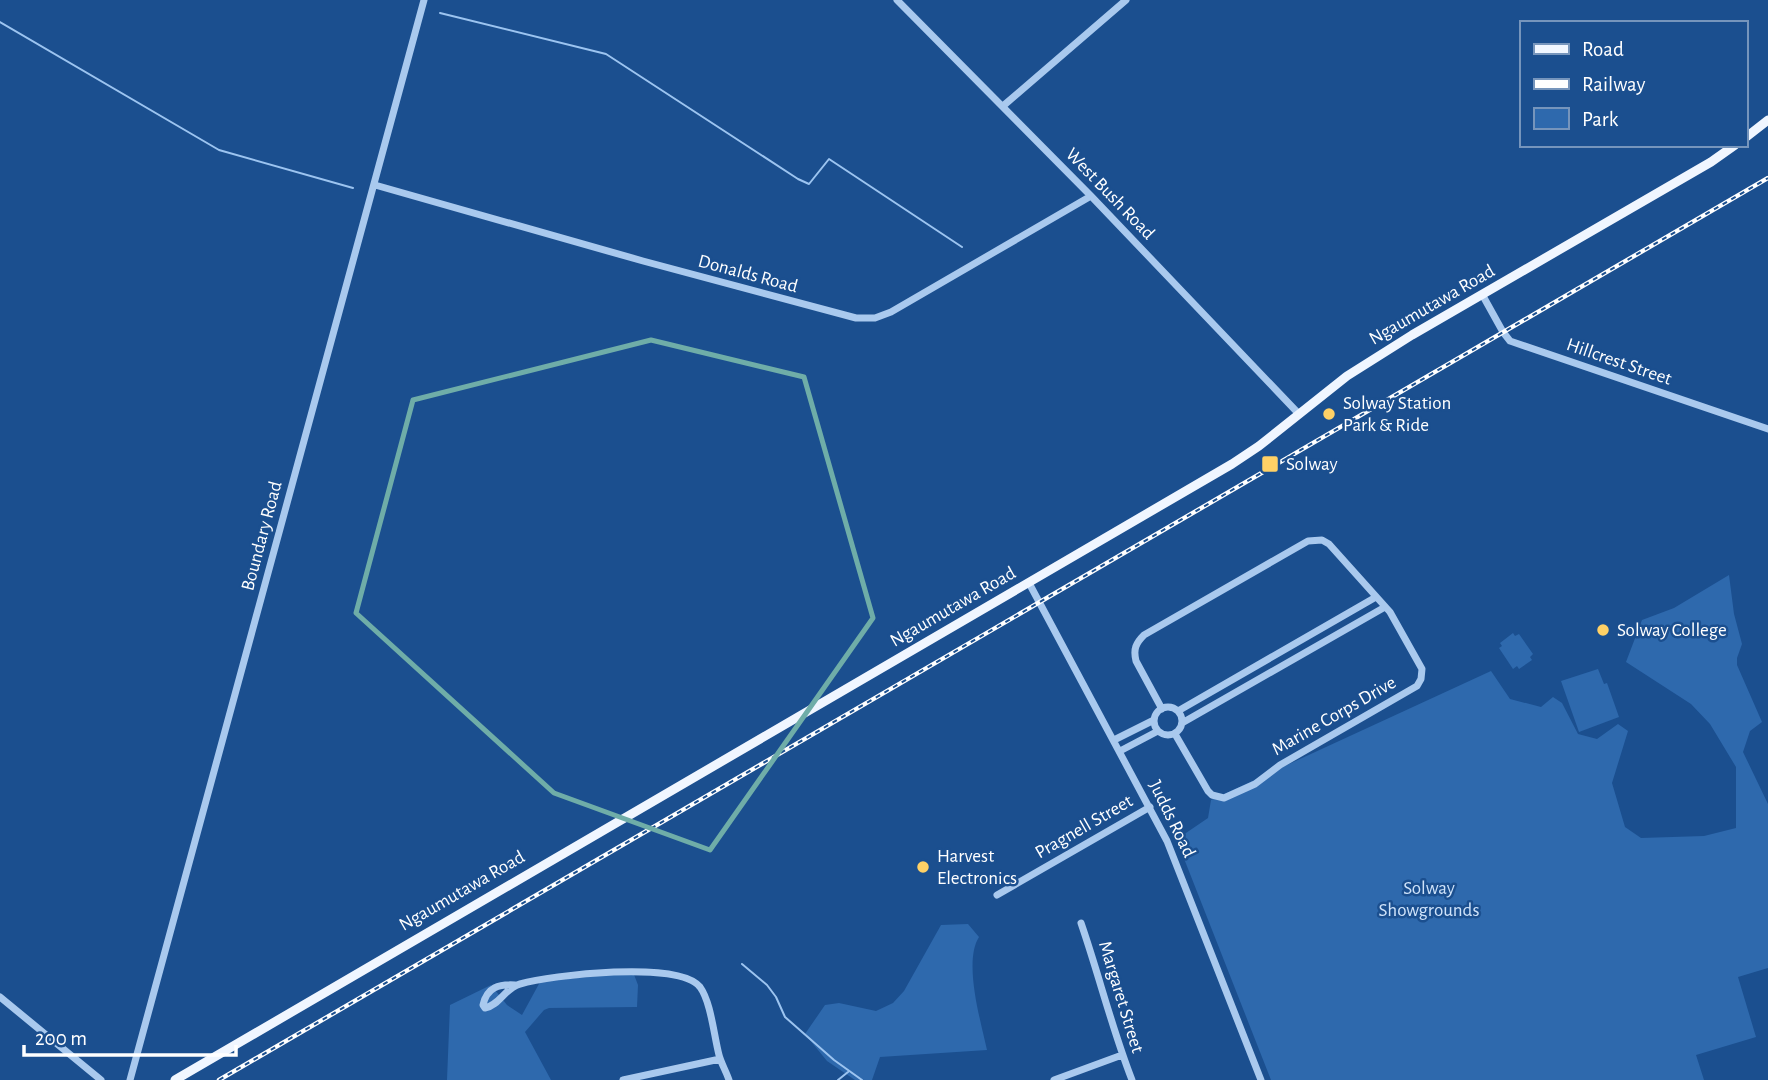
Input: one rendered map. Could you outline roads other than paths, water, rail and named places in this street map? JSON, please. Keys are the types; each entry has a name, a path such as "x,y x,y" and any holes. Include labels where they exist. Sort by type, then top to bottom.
{"main road":[{"path":"1747,136 1768,120"},
{"name":"Ngaumutawa Road","path":"175,1080 1232,464 1259,446 1347,376 1732,147"}],"street":[{"name":"Boundary Road","path":"130,1080 424,0"},
{"name":"West Bush Road","path":"897,0 1091,196 1298,413"},
{"path":"1003,106 1126,0"},
{"name":"Donalds Road","path":"375,186 695,276 856,318 875,318 891,312 1091,196"},
{"name":"Hillcrest Street","path":"1483,296 1510,341 1768,429"},
{"name":"Marine Corps Drive","path":"1162,709 1134,654 1144,635 1308,541 1322,540 1329,544 1396,621 1422,669 1417,686 1280,765 1255,784 1224,798 1208,792 1175,734"},
{"name":"Judds Road","path":"1028,583 1167,841 1261,1080"},
{"path":"1178,712 1376,597"},
{"path":"1182,723 1178,712 1172,708 1162,709 1154,720 1158,731 1166,735 1175,734 1182,723 1385,607"},
{"path":"1341,618 1347,627"},
{"path":"1290,648 1296,658"},
{"path":"1239,678 1244,687"},
{"path":"1114,740 1154,720"},
{"path":"1119,751 1158,731"},
{"name":"Pragnell Street","path":"997,895 1150,807"},
{"name":"Margaret Street","path":"1082,923 1132,1080"},
{"path":"515,985 604,972 648,972 682,977 699,987 705,997 720,1059 729,1080"},
{"path":"0,997 101,1080"},
{"path":"1054,1080 1122,1055"},
{"path":"623,1080 720,1059"}],"waterway":[{"path":"440,13 606,54 798,179 809,184 829,159 962,247"},
{"path":"0,22 219,150 353,188"},
{"path":"742,964 767,985 785,1017 834,1060 862,1080"},
{"path":"838,1080 848,1072"}],"railway":[{"path":"219,1080 1768,178"}],"place":[{"name":"Solway Station Park & Ride","path":"1329,414"},
{"name":"Solway","path":"1270,464"},
{"name":"Solway College","path":"1603,630"},
{"name":"Harvest Electronics","path":"923,867"}],"park label":[{"name":"Solway Showgrounds","path":"1429,899"}]}
